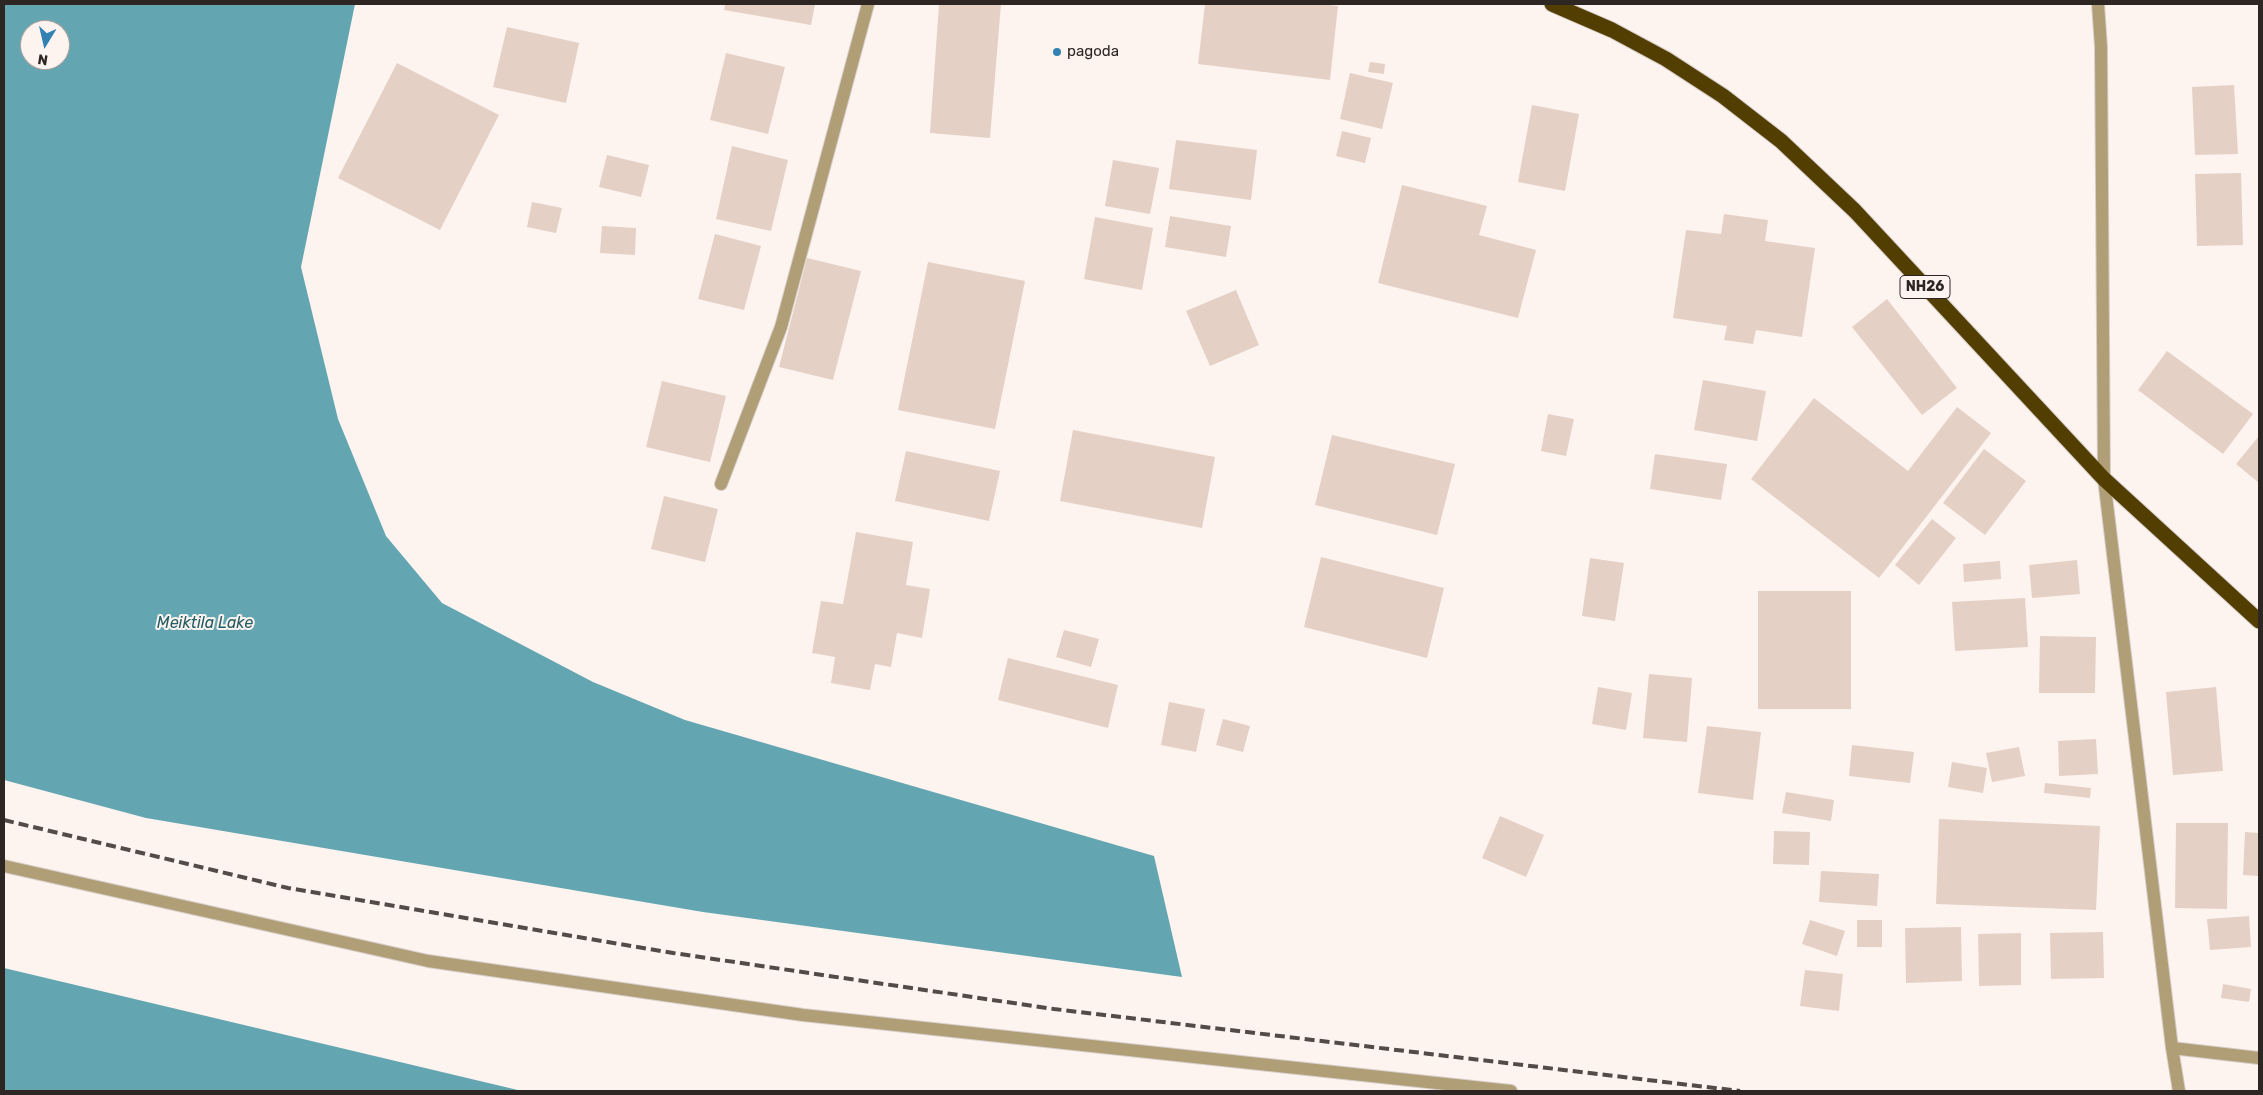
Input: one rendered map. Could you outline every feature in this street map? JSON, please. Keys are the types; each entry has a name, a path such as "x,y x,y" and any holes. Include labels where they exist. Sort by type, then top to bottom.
{"highway":[{"name":"NH26","path":"1552,4 1612,30 1666,59 1723,96 1781,141 1855,212 2104,479 2259,621"}],"street":[{"path":"721,484 781,327 868,4"},
{"path":"2098,4 2101,47 2104,479 2172,1048 2179,1091"},
{"path":"4,866 428,961 803,1015 1511,1091"},
{"path":"2172,1048 2259,1058"}],"water":[{"name":"Meiktila Lake","path":"4,4 355,4 301,267 338,419 386,536 442,603 593,682 685,720 1154,856 1182,977 703,912 146,818 4,780"},
{"path":"4,968 522,1091 4,1091"}],"building":[{"path":"725,4 815,4 811,25 724,10"},
{"path":"939,4 1001,4 990,138 930,133"},
{"path":"1205,4 1319,4 1338,6 1330,80 1198,64"},
{"path":"507,27 579,43 566,103 493,87"},
{"path":"726,53 785,67 768,134 710,120"},
{"path":"1370,62 1385,64 1384,74 1368,72"},
{"path":"397,63 499,115 440,230 338,178"},
{"path":"1350,73 1393,83 1382,129 1340,119"},
{"path":"2234,85 2238,154 2195,155 2192,87"},
{"path":"1532,105 1579,114 1565,191 1518,182"},
{"path":"1342,131 1371,138 1365,163 1336,156"},
{"path":"1176,140 1257,150 1251,200 1169,189"},
{"path":"732,146 788,160 771,231 716,219"},
{"path":"607,155 649,165 641,197 599,187"},
{"path":"1113,160 1159,168 1150,214 1105,206"},
{"path":"2241,173 2243,245 2197,246 2195,174"},
{"path":"1402,185 1487,206 1479,235 1536,250 1518,318 1378,283"},
{"path":"532,202 562,208 556,233 527,227"},
{"path":"1724,214 1768,220 1765,241 1815,248 1802,337 1756,330 1753,344 1724,340 1727,326 1673,318 1686,230 1721,234"},
{"path":"1170,216 1231,226 1226,257 1165,247"},
{"path":"1095,217 1153,228 1142,290 1084,279"},
{"path":"602,226 636,228 635,255 600,253"},
{"path":"715,234 761,246 744,310 698,299"},
{"path":"807,258 861,271 833,380 779,367"},
{"path":"928,262 1025,281 995,429 898,410"},
{"path":"1236,290 1259,345 1210,366 1186,311"},
{"path":"1887,299 1957,388 1922,415 1852,327"},
{"path":"2167,351 2253,414 2223,454 2138,390"},
{"path":"1703,380 1766,391 1757,441 1694,430"},
{"path":"662,381 726,396 710,462 646,447"},
{"path":"1814,398 1908,471 1957,407 1991,433 1879,578 1751,479"},
{"path":"1548,414 1574,419 1566,456 1541,451"},
{"path":"1073,430 1215,457 1202,528 1060,501"},
{"path":"1332,435 1455,464 1437,535 1315,505"},
{"path":"2259,436 2259,483 2236,464"},
{"path":"1984,449 2026,481 1985,535 1943,503"},
{"path":"906,451 1000,471 989,521 895,501"},
{"path":"1655,454 1727,464 1721,500 1650,489"},
{"path":"664,496 718,509 705,562 651,549"},
{"path":"1932,519 1956,538 1919,585 1895,565"},
{"path":"856,532 913,542 906,585 930,589 922,638 897,633 891,667 875,664 870,690 831,683 835,657 812,653 821,601 843,604"},
{"path":"1321,557 1444,588 1427,658 1304,627"},
{"path":"1590,558 1624,563 1615,621 1582,616"},
{"path":"2077,560 2080,594 2032,598 2029,565"},
{"path":"2000,561 2001,579 1964,582 1963,564"},
{"path":"1758,591 1851,591 1851,709 1758,709"},
{"path":"2025,598 2028,647 1955,651 1952,602"},
{"path":"1064,630 1099,639 1091,667 1056,657"},
{"path":"2040,636 2096,637 2095,693 2039,693"},
{"path":"1008,658 1118,685 1108,728 998,700"},
{"path":"1649,674 1692,678 1687,742 1643,738"},
{"path":"1598,687 1632,693 1626,730 1592,724"},
{"path":"2216,687 2223,771 2173,775 2166,692"},
{"path":"1169,702 1205,709 1196,752 1161,745"},
{"path":"1223,719 1250,726 1243,752 1216,745"},
{"path":"1707,726 1761,732 1753,800 1698,793"},
{"path":"2096,739 2098,774 2059,776 2058,741"},
{"path":"1852,745 1914,752 1910,783 1849,776"},
{"path":"2019,747 2025,776 1992,782 1986,753"},
{"path":"1952,762 1987,768 1983,793 1948,787"},
{"path":"2045,783 2091,788 2090,798 2044,793"},
{"path":"1786,792 1834,800 1831,821 1782,813"},
{"path":"1500,816 1544,835 1526,877 1482,858"},
{"path":"1939,819 2100,826 2096,910 1936,904"},
{"path":"2176,823 2228,823 2227,909 2175,908"},
{"path":"1774,831 1810,832 1809,865 1773,864"},
{"path":"2245,832 2259,833 2258,876 2243,875"},
{"path":"1821,871 1879,874 1877,906 1819,902"},
{"path":"2249,916 2251,947 2210,950 2207,919"},
{"path":"1810,920 1845,931 1837,956 1802,944"},
{"path":"1857,920 1882,920 1882,947 1857,947"},
{"path":"1961,927 1962,981 1906,983 1905,928"},
{"path":"2103,932 2104,978 2051,979 2050,933"},
{"path":"2021,933 2021,985 1979,986 1978,934"},
{"path":"1805,970 1843,974 1839,1011 1800,1006"},
{"path":"2223,984 2251,989 2249,1002 2221,998"}],"railway":[{"path":"4,820 288,888 673,953 1054,1009 1740,1091"}],"place":[{"name":"pagoda","path":"1057,52"}]}
